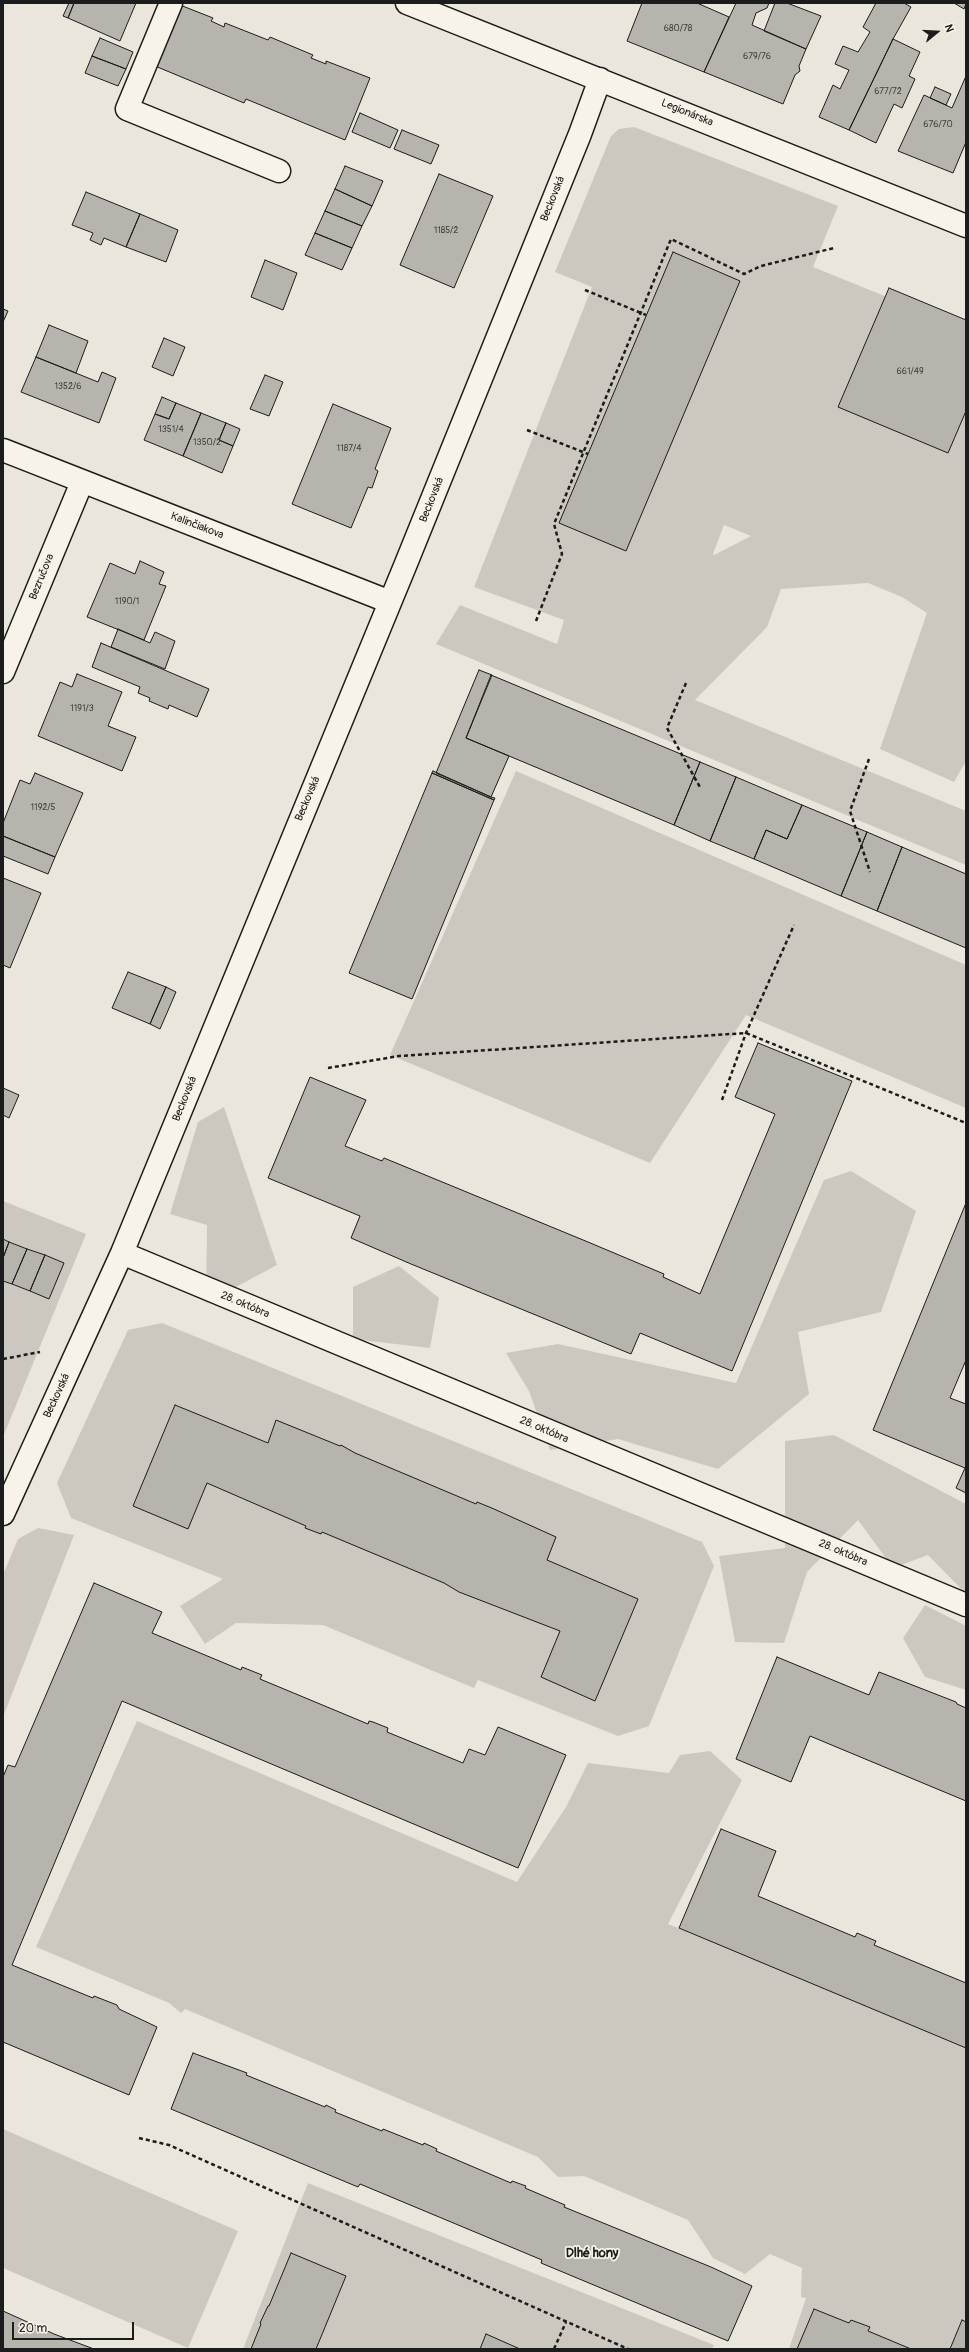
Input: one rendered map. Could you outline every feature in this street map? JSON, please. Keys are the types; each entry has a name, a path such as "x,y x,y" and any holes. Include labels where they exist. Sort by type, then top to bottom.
{"street":[{"path":"171,3 127,109 279,170"},
{"name":"Legionárska","path":"406,3 600,78 966,226"},
{"name":"Beckovská","path":"3,1514 122,1253 390,602 580,134 600,78"},
{"name":"Kalinčiakova","path":"3,450 390,602"},
{"name":"Bezručova","path":"3,672 82,482"},
{"name":"28. októbra","path":"122,1253 966,1605"}],"path":[{"path":"536,621 562,554 554,524 671,239 744,274 761,266 834,248"},
{"path":"585,290 646,315"},
{"path":"527,430 588,454"},
{"path":"686,683 667,728 701,789"},
{"path":"869,759 850,811 870,872"},
{"path":"722,1100 746,1033 794,925"},
{"path":"328,1068 399,1056 746,1033 966,1124"},
{"path":"3,1359 44,1351"},
{"path":"139,2138 169,2145 628,2349"},
{"path":"554,2349 566,2322"}],"shaded area":[{"path":"634,127 838,206 813,267 966,329 966,761 954,782 880,749 927,613 902,597 868,583 781,589 767,627 695,700 966,811 966,865 436,644 460,605 557,644 564,620 474,587 592,287 555,272 611,136 619,129","holes":["724,525 751,536 714,555 713,554"]},
{"path":"516,771 966,965 966,1108 746,1015 650,1163 390,1055"},
{"path":"224,1107 277,1265 206,1303 207,1225 170,1214 198,1122"},
{"path":"851,1171 916,1211 881,1312 798,1332 809,1394 718,1469 618,1439 550,1450 529,1391 506,1353 558,1344 736,1383 824,1180"},
{"path":"3,1201 86,1234 3,1437"},
{"path":"399,1266 439,1298 430,1348 353,1339 353,1287"},
{"path":"162,1323 702,1542 714,1566 649,1726 618,1736 478,1680 474,1688 323,1625 236,1623 205,1644 180,1606 223,1579 71,1518 57,1483 128,1330"},
{"path":"834,1435 966,1504 966,1594 928,1555 893,1568 858,1520 807,1572 784,1643 735,1642 719,1556 785,1548 785,1441"},
{"path":"38,1528 74,1535 3,1717 3,1575 18,1539"},
{"path":"925,1605 966,1626 966,1690 925,1677 903,1638"},
{"path":"137,1721 517,1882 566,1807 588,1763 669,1773 680,1755 710,1751 742,1780 668,1924 966,2039 966,2349 789,2349 806,2298 801,2297 802,2268 770,2254 745,2274 713,2258 688,2220 584,2176 558,2177 538,2157 185,2009 181,2013 169,2003 36,1947"},
{"path":"3,2129 238,2231 188,2348 3,2268"},
{"path":"308,2183 714,2345 712,2349 243,2349"}],"building":[{"path":"69,3 74,3 68,18 63,16"},
{"path":"74,3 136,3 120,41 68,18"},
{"path":"642,3 697,3 729,17 704,72 627,41"},
{"path":"736,3 769,3 767,8 756,13 752,25 806,49 799,66 800,71 795,75 783,104 704,72"},
{"path":"775,3 787,3 821,16 806,49 764,31"},
{"path":"876,3 904,3 911,7 893,39 849,130 819,117 833,85 840,89 849,70 835,64 843,46 858,52 870,32 863,27"},
{"path":"954,3 966,3 966,4 964,9"},
{"path":"180,5 213,18 211,21 224,27 225,23 268,40 270,37 313,55 311,58 326,64 326,61 370,78 345,140 246,99 244,103 155,66"},
{"path":"100,38 133,52 126,69 92,56"},
{"path":"893,39 920,52 909,76 915,79 902,108 894,104 876,143 849,130"},
{"path":"92,56 126,69 118,86 85,73"},
{"path":"966,76 966,142 953,173 898,151 924,95 952,108"},
{"path":"935,87 951,94 946,105 930,98"},
{"path":"360,113 398,130 390,148 352,132"},
{"path":"402,130 439,145 431,164 394,149"},
{"path":"345,166 383,181 372,206 335,189"},
{"path":"439,174 493,196 454,288 400,265"},
{"path":"335,189 372,206 362,226 325,211"},
{"path":"86,192 140,214 126,247 104,238 101,245 90,240 93,233 72,225"},
{"path":"325,211 362,226 352,248 315,233"},
{"path":"140,214 178,230 166,262 126,247"},
{"path":"315,233 352,248 342,270 305,255"},
{"path":"673,252 740,281 626,551 559,523"},
{"path":"265,260 297,273 283,310 251,297"},
{"path":"889,288 966,320 966,411 948,453 838,407"},
{"path":"3,309 8,311 3,322"},
{"path":"49,325 88,341 76,373 36,357"},
{"path":"164,338 185,347 173,376 152,367"},
{"path":"36,357 98,382 102,372 116,378 99,423 21,392"},
{"path":"265,375 283,382 269,416 250,409"},
{"path":"162,397 176,403 169,419 155,414"},
{"path":"176,403 201,413 183,456 144,440 155,414 169,419"},
{"path":"333,404 391,428 375,469 378,471 372,488 368,487 351,528 292,504"},
{"path":"201,413 226,423 219,440 233,446 222,473 183,456"},
{"path":"226,423 240,429 233,446 219,440"},
{"path":"140,561 164,572 159,584 166,586 144,640 87,617 110,563 135,574"},
{"path":"118,629 150,643 155,632 175,641 165,669 111,647"},
{"path":"101,643 209,689 197,717 169,705 168,709 149,701 150,698 138,693 140,687 92,667"},
{"path":"479,670 492,675 466,738 509,756 491,797 436,773"},
{"path":"77,674 122,692 108,726 136,737 122,771 38,736 60,682 72,687"},
{"path":"491,675 700,762 674,825 466,738"},
{"path":"700,762 736,777 710,841 674,825"},
{"path":"433,771 495,798 494,800 432,773"},
{"path":"35,773 83,793 55,857 3,836 3,823 20,780 30,784"},
{"path":"432,773 494,800 412,999 349,973"},
{"path":"736,777 802,805 787,839 766,830 754,859 710,841"},
{"path":"802,805 867,832 841,896 754,859 766,830 787,839"},
{"path":"867,832 902,847 877,911 841,896"},
{"path":"3,836 55,857 48,874 3,856"},
{"path":"902,847 966,874 966,948 877,911"},
{"path":"3,878 41,893 10,968 3,965"},
{"path":"128,972 166,987 150,1024 112,1008"},
{"path":"166,987 176,992 160,1029 150,1024"},
{"path":"758,1043 852,1081 732,1371 640,1333 631,1354 411,1264 351,1238 360,1216 268,1178 310,1077 366,1100 345,1146 382,1161 384,1158 588,1242 664,1274 663,1277 700,1294 775,1114 735,1097"},
{"path":"3,1088 19,1095 9,1118 3,1115"},
{"path":"966,1203 966,1360 950,1398 966,1404 966,1493 956,1488 965,1468 873,1430"},
{"path":"3,1239 9,1242 3,1258"},
{"path":"9,1242 27,1249 12,1284 3,1281 3,1258"},
{"path":"27,1249 45,1255 30,1291 12,1284"},
{"path":"45,1255 64,1263 49,1299 30,1291"},
{"path":"175,1405 268,1443 276,1420 340,1446 341,1445 355,1453 476,1504 477,1502 494,1509 556,1537 547,1560 638,1599 595,1701 541,1677 560,1631 459,1592 444,1583 322,1532 321,1534 305,1528 306,1526 207,1483 188,1529 133,1506"},
{"path":"94,1583 162,1612 152,1633 241,1670 242,1667 262,1675 260,1679 368,1724 369,1721 388,1728 387,1732 463,1763 469,1749 485,1755 498,1727 566,1755 518,1868 122,1701 12,1965 93,1998 94,1996 117,2005 119,2009 157,2027 129,2095 3,2042 3,1777 8,1765 15,1767"},
{"path":"777,1657 869,1695 879,1672 956,1702 957,1704 966,1708 966,1801 810,1736 791,1782 736,1759"},
{"path":"721,1829 776,1851 758,1896 855,1937 857,1933 876,1941 874,1945 966,1983 966,2048 679,1928"},
{"path":"193,2053 247,2073 246,2075 325,2107 326,2105 336,2110 335,2112 382,2131 383,2129 423,2145 424,2143 437,2149 436,2151 511,2183 512,2181 526,2186 525,2188 565,2205 564,2207 711,2267 752,2286 728,2341 541,2263 542,2260 360,2184 358,2187 171,2109"},
{"path":"291,2253 346,2276 316,2349 251,2349 261,2324 260,2323 269,2306"},
{"path":"814,2309 849,2323 851,2320 870,2327 868,2331 911,2349 797,2349"},
{"path":"3,2311 54,2334 94,2349 3,2349"},
{"path":"962,2320 966,2322 966,2349 950,2349"},
{"path":"486,2334 520,2349 480,2349"}],"district":[{"name":"Dlhé hony","path":"592,2254"}]}
